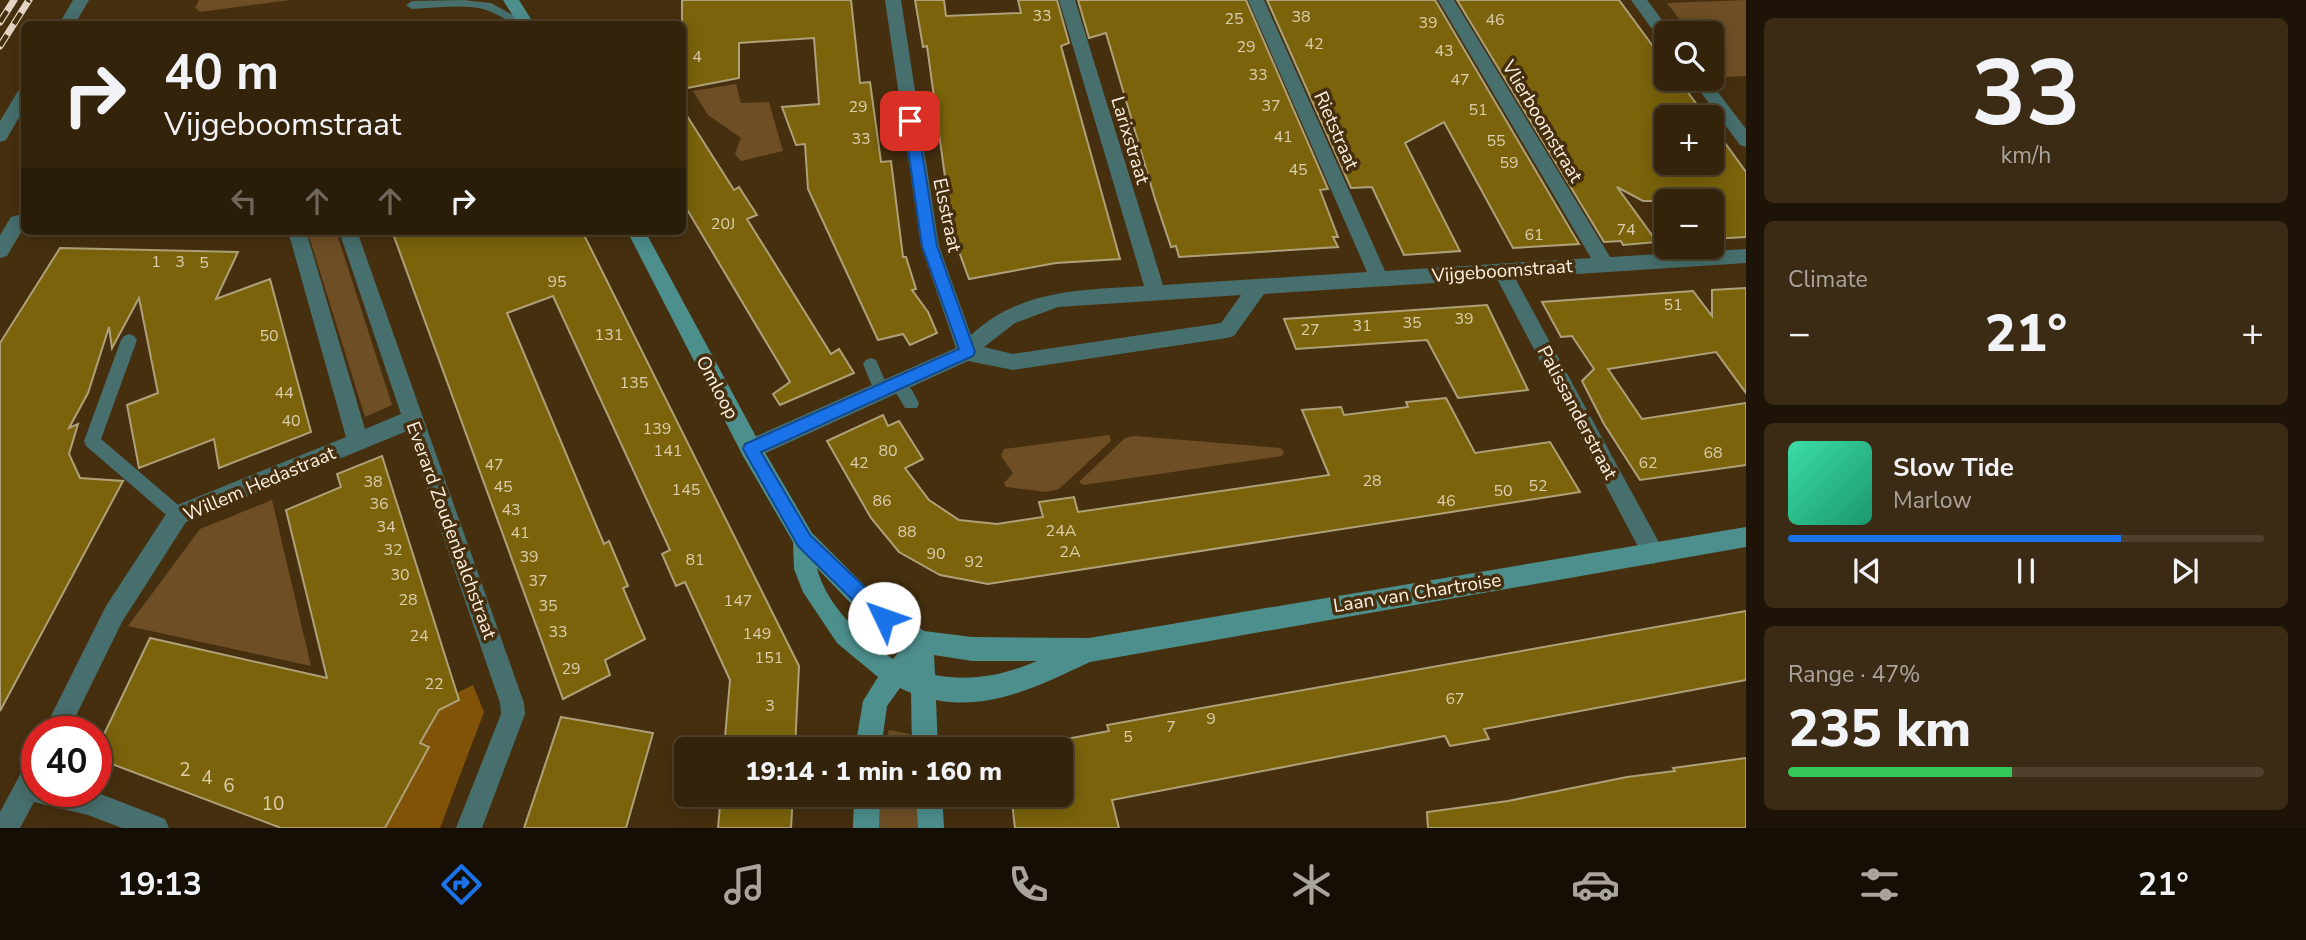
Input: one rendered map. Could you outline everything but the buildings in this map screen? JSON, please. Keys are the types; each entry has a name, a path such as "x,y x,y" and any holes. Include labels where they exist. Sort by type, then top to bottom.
{"street":[{"path":"69,21 81,0"},
{"path":"511,0 523,21"},
{"name":"Elsstraat","path":"893,0 930,246 967,352"},
{"name":"Larixstraat","path":"1067,0 1156,292"},
{"name":"Rietstraat","path":"1256,0 1379,278"},
{"name":"Vlierboomstraat","path":"1446,0 1604,264"},
{"path":"1639,0 1655,21"},
{"path":"1708,91 1746,141"},
{"path":"0,136 21,100"},
{"path":"0,251 14,222"},
{"path":"298,235 358,441"},
{"name":"Everard Zoudenbalchstraat","path":"349,235 512,703 513,714 469,828"},
{"name":"Omloop","path":"637,235 751,449 804,540 870,607 898,630 922,642"},
{"name":"Vijgeboomstraat","path":"751,449 967,352 992,324 1019,309 1058,299 1746,256"},
{"name":"Palissanderstraat","path":"1502,271 1653,553"},
{"path":"967,352 1013,362 1227,330 1259,286"},
{"name":"Willem Hedastraat","path":"63,716 114,614 178,515 413,419"},
{"name":"Laan van Chartroise","path":"922,642 972,649 1089,650 1746,537"},
{"name":"Omloop","path":"804,540 806,573 825,610 868,657 909,679"},
{"path":"922,642 909,679 922,737"},
{"name":"Laan van Chartroise","path":"909,679 947,690 976,691 1045,671 1089,650"},
{"path":"870,737 875,701 909,679"},
{"path":"6,828 21,806"},
{"path":"101,807 156,828"},
{"path":"866,828 867,807"},
{"path":"930,807 931,828"}],"lane":[{"path":"412,5 455,3 487,6 519,21"},
{"path":"129,340 92,441 178,515"},
{"path":"871,364 889,387 911,403"}],"shaded area":[{"path":"199,0 290,0 200,12 195,8"},
{"path":"1746,0 1746,76 1724,77 1724,21 1681,21 1667,3"},
{"path":"736,84 741,103 769,102 783,151 741,161 735,154 741,138 708,115 693,91"},
{"path":"337,235 392,405 365,417 309,236"},
{"path":"1109,435 1111,441 1059,489 1046,492 1006,487 1004,483 1013,473 1001,456 1004,449"},
{"path":"1134,436 1280,448 1284,452 1282,456 1083,485 1079,482 1125,438"},
{"path":"272,500 311,666 128,626 200,529"},
{"path":"473,685 484,712 440,828 386,828 429,745 421,743 440,710 459,701 457,693"},
{"path":"889,730 910,734 911,737 887,737"},
{"path":"876,807 918,807 920,828 875,828"}],"railway":[{"path":"0,22 14,0"},
{"path":"0,46 29,0"}],"route":[{"path":"884,618 804,540 751,449 967,352 930,246 910,121"}]}
